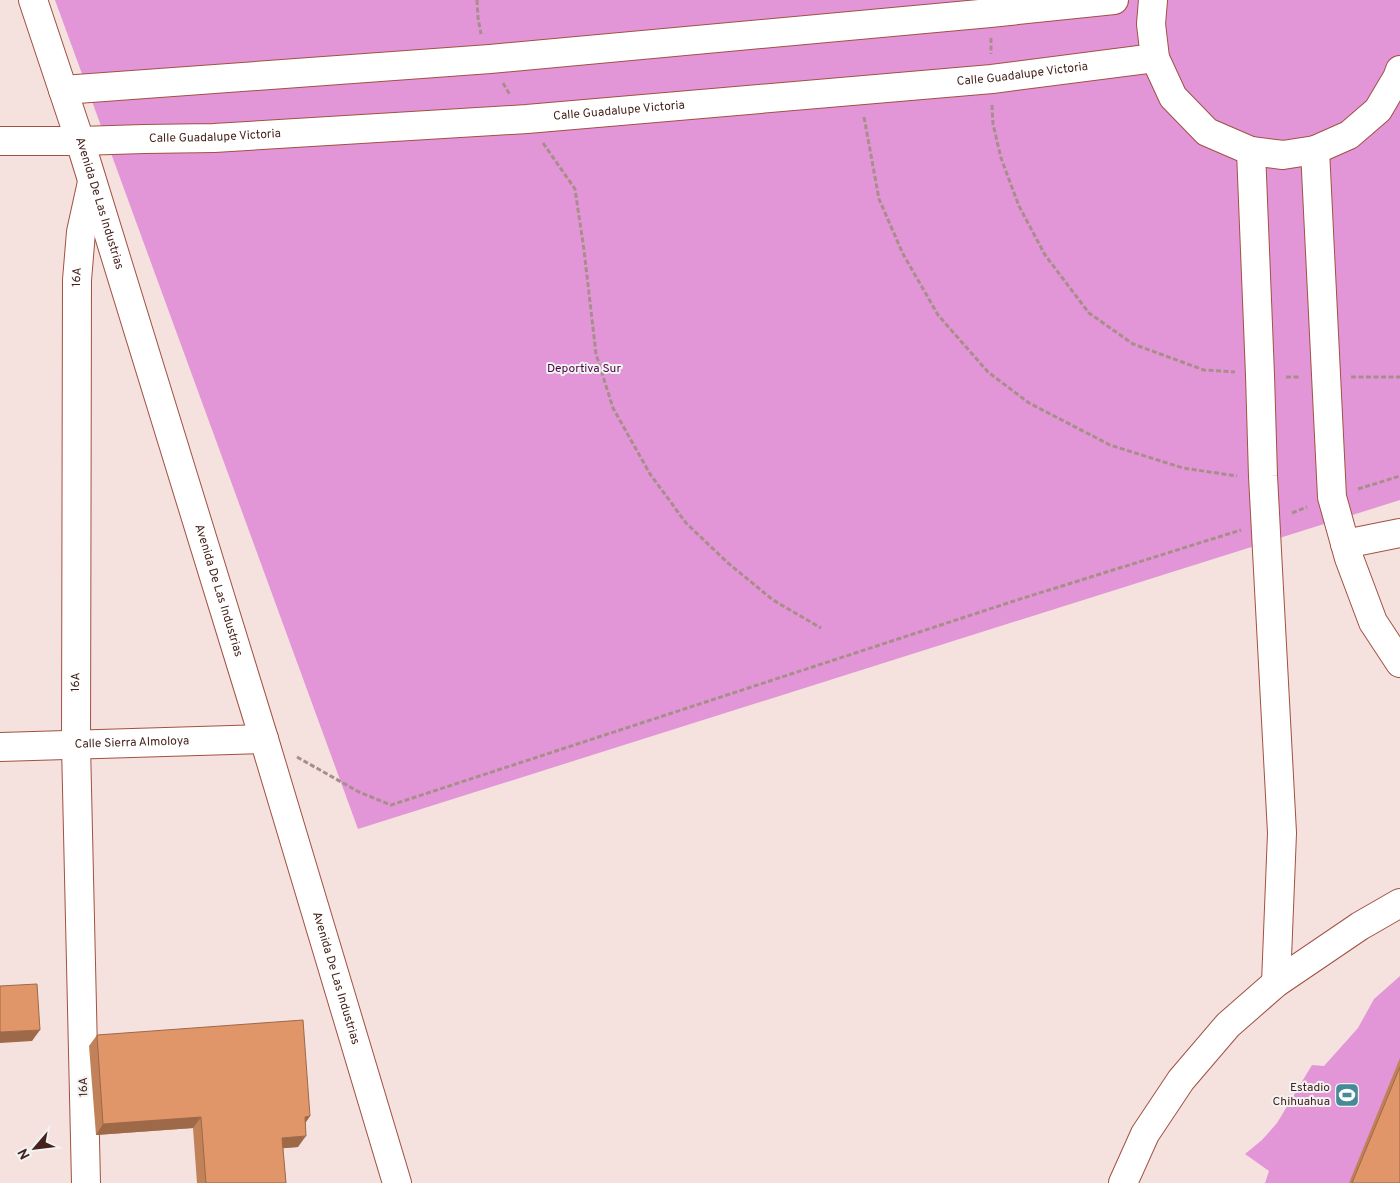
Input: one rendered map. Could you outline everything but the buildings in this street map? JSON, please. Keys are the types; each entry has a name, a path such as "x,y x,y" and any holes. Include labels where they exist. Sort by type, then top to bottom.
{"street":[{"name":"Avenida De Las Industrias","path":"33,0 80,141 264,739 397,1183"},
{"path":"63,90 490,59 1114,0"},
{"path":"1154,0 1151,24 1155,58 1173,97 1207,132 1251,151 1283,155 1315,150 1349,135 1378,110 1400,70"},
{"name":"Calle Guadalupe Victoria","path":"0,141 214,138 527,120 992,79 1155,58"},
{"path":"1315,150 1332,497 1349,558 1372,622 1400,663"},
{"path":"1251,151 1263,476 1282,833 1276,983"},
{"name":"16A","path":"86,1183 76,745 77,280 81,232 92,182"},
{"path":"1345,544 1400,533"},
{"name":"Calle Sierra Almoloya","path":"0,747 264,739"},
{"path":"1123,1183 1145,1134 1180,1080 1228,1025 1276,983 1360,926 1400,903"}],"path":[{"path":"477,0 478,18 484,47 490,59 515,105 575,189 596,354 613,408 650,474 686,523 728,563 773,600 820,628"},
{"path":"990,13 993,124 1001,158 1019,206 1045,255 1089,313 1133,344 1204,370 1291,378 1326,374 1344,377 1400,377"},
{"path":"859,90 880,199 902,254 938,315 988,372 1029,403 1110,445 1184,468 1232,476 1263,476"},
{"path":"264,739 359,792 391,805 1014,601 1266,523 1332,497 1400,476"}],"green space":[{"name":"Deportiva Sur","path":"55,0 1400,0 1400,500 358,829"},
{"name":"Estadio Chihuahua","path":"1400,976 1400,1183 1265,1183 1269,1171 1245,1154 1262,1140 1277,1123 1312,1065 1324,1066 1358,1028 1374,999"}],"place":[{"name":"Estadio Chihuahua","path":"1347,1095"}]}
